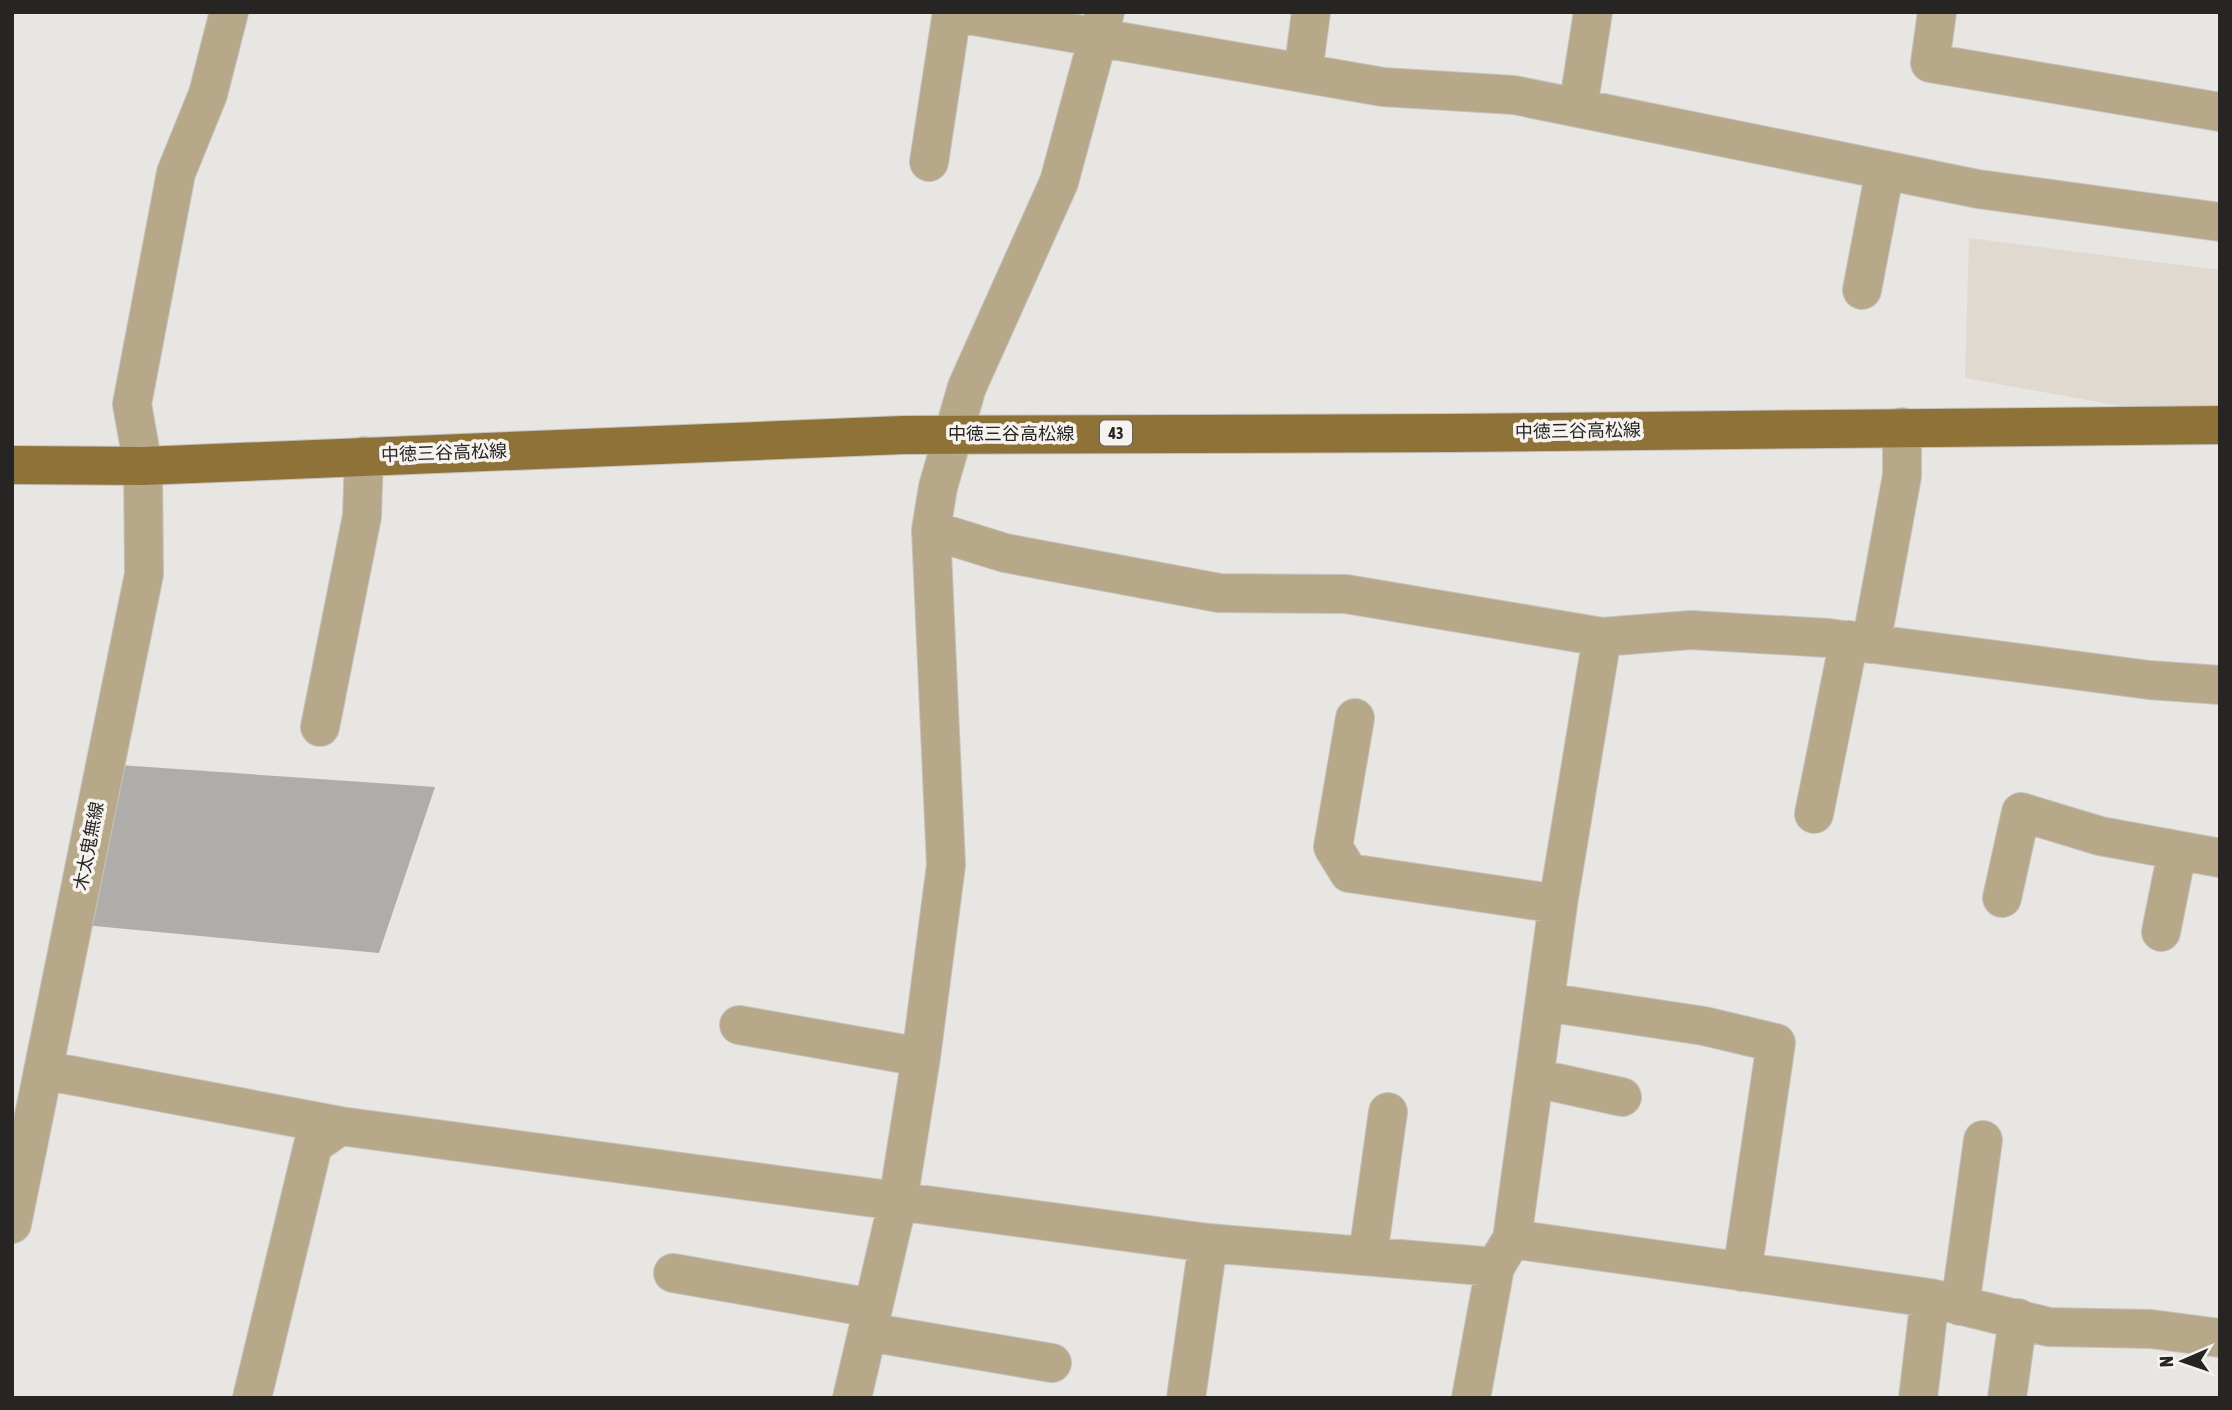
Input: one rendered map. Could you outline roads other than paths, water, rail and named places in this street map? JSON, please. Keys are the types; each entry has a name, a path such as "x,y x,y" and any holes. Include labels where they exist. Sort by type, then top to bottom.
{"main road":[{"name":"中徳三谷高松線","path":"12,466 143,466 954,434 2220,425"}],"street":[{"name":"木太鬼無線","path":"12,1224 144,574 143,466 132,404 176,173 208,94 229,12"},
{"path":"929,162 951,12 1102,25 1303,73 1383,87 1514,95 1978,189 2220,222"},
{"path":"1303,73 1311,12"},
{"path":"1578,108 1593,12"},
{"path":"1937,12 1930,63 2220,112"},
{"path":"852,1398 898,1201 921,1057 946,865 931,530 938,487 967,387 1059,182 1102,25"},
{"path":"1861,290 1885,170"},
{"path":"1814,814 1902,476 1902,427"},
{"path":"320,727 362,516 364,456"},
{"path":"931,530 1005,554 1219,593 1346,594 1602,637 1691,630 1860,642 2149,680 2220,685"},
{"path":"1471,1398 1504,1253 1535,1078 1558,904 1602,637"},
{"path":"1355,718 1333,847 1349,873 1558,904"},
{"path":"2002,898 2021,812 2100,836 2220,858"},
{"path":"2161,932 2177,852"},
{"path":"1545,1002 1704,1026 1776,1043 1742,1272"},
{"path":"739,1025 921,1057"},
{"path":"43,1070 340,1126 1208,1244 1368,1255 1504,1253 1742,1272 1945,1302 2049,1327 2138,1329 2220,1338"},
{"path":"1535,1078 1622,1097"},
{"path":"1368,1255 1388,1112"},
{"path":"252,1398 313,1145 340,1126"},
{"path":"1918,1398 1945,1302 1983,1140"},
{"path":"1186,1398 1208,1244"},
{"path":"673,1273 1052,1363"},
{"path":"2007,1398 2018,1318"}]}
